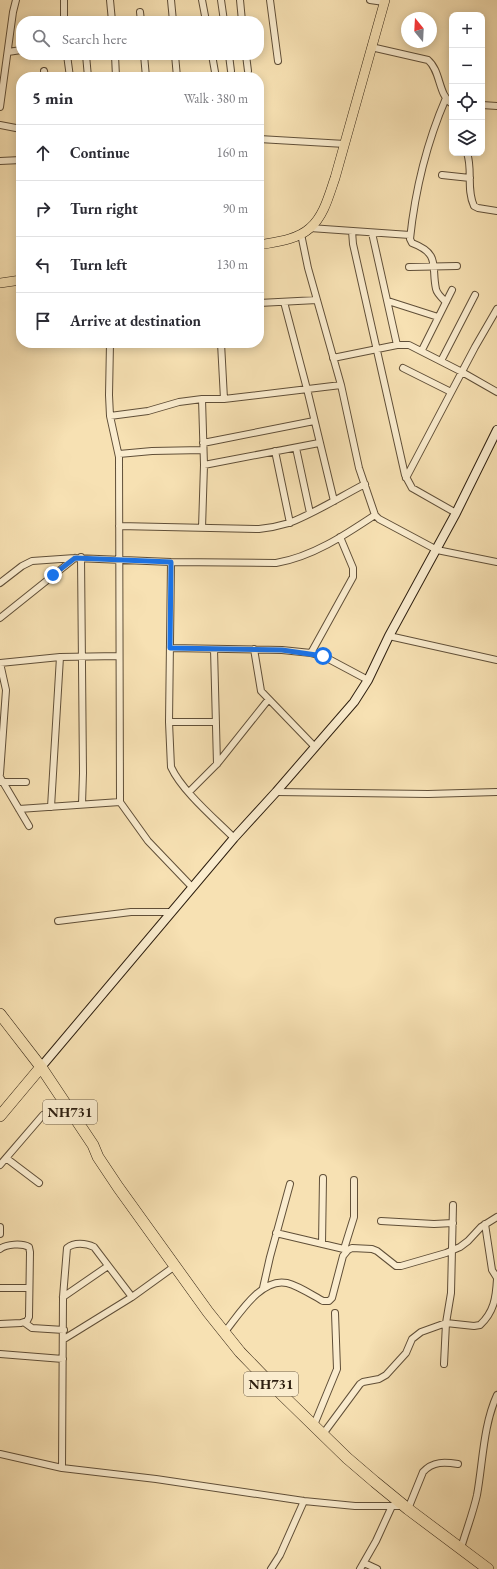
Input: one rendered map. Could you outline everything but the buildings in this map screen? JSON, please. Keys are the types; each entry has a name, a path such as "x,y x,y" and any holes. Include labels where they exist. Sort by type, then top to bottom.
{"highway":[{"name":"NH731","path":"0,1014 88,1148 98,1157 175,1266 224,1332 256,1368 347,1458 406,1508 488,1569"},
{"name":"NH731","path":"0,1025 38,1070"},
{"path":"0,1116 38,1070"}],"main road":[{"path":"264,244 286,239 300,234 310,228 326,204 345,144 384,1"},
{"path":"0,283 16,281"},
{"path":"0,289 16,287"}],"street":[{"path":"0,107 2,82 16,0"},
{"path":"64,0 64,16"},
{"path":"110,0 112,16"},
{"path":"171,0 173,16"},
{"path":"202,0 205,16"},
{"path":"221,0 223,16"},
{"path":"240,0 242,16"},
{"path":"270,0 278,61"},
{"path":"370,0 384,1"},
{"path":"140,12 140,16"},
{"path":"371,47 428,60 434,67 446,98 449,101"},
{"path":"8,52 16,51"},
{"path":"68,60 69,72"},
{"path":"86,60 88,72"},
{"path":"115,60 116,72"},
{"path":"144,60 146,72"},
{"path":"175,60 177,72"},
{"path":"213,60 215,72"},
{"path":"230,60 231,71"},
{"path":"247,60 248,71"},
{"path":"446,98 427,150 420,178 410,235 412,243 427,250 433,262 436,290 446,302"},
{"path":"485,105 497,106"},
{"path":"0,125 16,128"},
{"path":"264,139 345,144"},
{"path":"468,156 470,192 474,206 497,211"},
{"path":"0,161 16,160"},
{"path":"442,175 470,178"},
{"path":"310,228 410,235"},
{"path":"352,231 353,244 406,478 412,488 456,513"},
{"path":"372,233 397,345"},
{"path":"300,234 341,385 359,468 375,515 379,519 437,550 497,562"},
{"path":"409,267 457,266"},
{"path":"422,350 452,290"},
{"path":"441,361 475,295"},
{"path":"264,303 317,300"},
{"path":"388,300 438,317"},
{"path":"284,302 334,501"},
{"path":"406,478 497,309"},
{"path":"333,358 397,345 409,345 422,350 497,392"},
{"path":"110,348 110,416 119,454 120,802 148,841 192,887"},
{"path":"221,348 224,399"},
{"path":"403,368 451,392"},
{"path":"110,416 134,414 179,402 202,399 224,399 262,393 307,390 341,385"},
{"path":"202,399 204,465 202,528"},
{"path":"203,443 314,421"},
{"path":"38,1070 234,838 354,702 368,680 389,636 437,550 497,430"},
{"path":"204,465 319,443"},
{"path":"296,448 310,513"},
{"path":"119,454 152,451 203,450"},
{"path":"275,452 290,522"},
{"path":"119,526 259,529 290,522 365,484"},
{"path":"0,584 22,566 32,561 78,557 171,562 276,563 305,556 340,537 375,515"},
{"path":"311,654 353,577 353,568 340,537"},
{"path":"0,618 78,557"},
{"path":"78,557 82,657 82,804"},
{"path":"171,562 169,722 171,767 189,792 234,838"},
{"path":"389,636 497,660"},
{"path":"170,648 254,649 311,654 323,656 368,680"},
{"path":"214,649 217,764"},
{"path":"254,649 259,688 268,700 315,747"},
{"path":"0,774 6,690 0,663 60,657 119,656"},
{"path":"51,807 60,657"},
{"path":"189,792 217,764 268,700"},
{"path":"169,722 216,722"},
{"path":"0,780 26,782"},
{"path":"0,780 29,826"},
{"path":"276,792 428,794 497,792"},
{"path":"19,809 120,802"},
{"path":"58,921 131,912 171,912"},
{"path":"0,1165 43,1114"},
{"path":"6,1158 39,1183"},
{"path":"322,1244 323,1178"},
{"path":"224,1332 255,1294 263,1288 279,1283 288,1283 323,1301 329,1301 332,1298 354,1217 354,1180"},
{"path":"263,1288 276,1233 290,1184"},
{"path":"444,1364 446,1323 451,1293 453,1205"},
{"path":"276,1233 346,1249 372,1249 377,1251 396,1266 401,1266 453,1250 468,1241 485,1224 497,1216"},
{"path":"381,1221 434,1224 453,1222"},
{"path":"323,1434 360,1384 379,1379 386,1375 406,1353 412,1339 421,1332 446,1323 477,1326 482,1323 490,1312 496,1297 497,1278 492,1270 485,1224"},
{"path":"0,1227 0,1234"},
{"path":"0,1249 5,1246 24,1244 29,1247 29,1317 25,1323"},
{"path":"62,1468 64,1296 66,1251 69,1246 75,1244 91,1246 94,1248 132,1297"},
{"path":"64,1296 108,1266"},
{"path":"64,1339 132,1297 175,1266"},
{"path":"0,1288 29,1288"},
{"path":"490,1312 497,1314"},
{"path":"314,1425 338,1369 335,1313"},
{"path":"0,1324 25,1323 32,1328 64,1330"},
{"path":"0,1354 63,1359"},
{"path":"460,1548 476,1497 489,1420 497,1395"},
{"path":"0,1454 62,1468 156,1479 304,1501 355,1506 392,1506 406,1508 423,1472 427,1468 439,1462 458,1464"},
{"path":"280,1569 272,1568 280,1555 304,1501"},
{"path":"360,1569 392,1506"},
{"path":"364,1562 377,1569"}],"route":[{"path":"53,575 75,558 81,557 171,562 170,648 282,650 323,656"}]}
